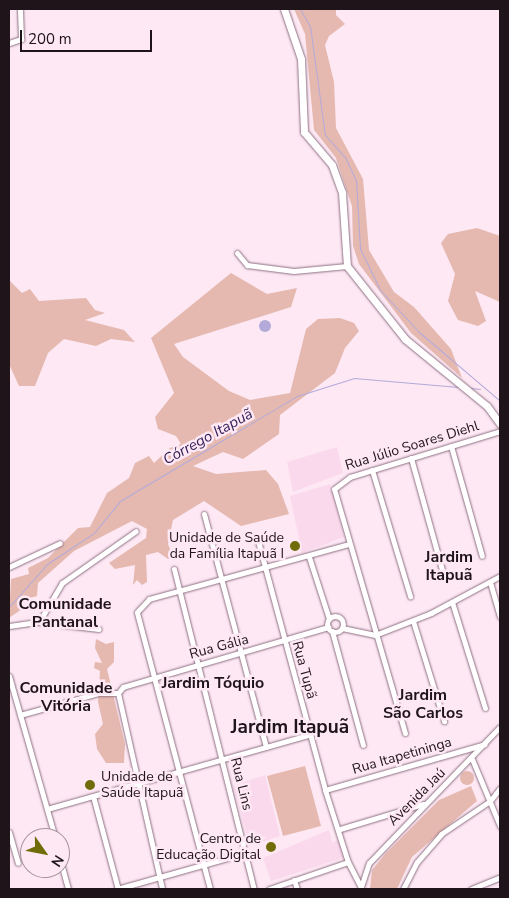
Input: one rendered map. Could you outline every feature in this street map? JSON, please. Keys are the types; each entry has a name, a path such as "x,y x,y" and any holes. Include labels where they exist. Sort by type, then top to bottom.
{"street":[{"path":"9,43 21,40 20,9"},
{"path":"284,9 301,59 304,132 332,165 342,193 347,266 405,339 487,406 500,424"},
{"path":"237,253 247,266 294,271 347,266"},
{"name":"Rua Júlio Soares Diehl","path":"349,544 334,489 341,480 500,431"},
{"path":"451,446 482,556"},
{"path":"411,458 444,577"},
{"path":"372,470 410,596"},
{"path":"204,514 219,581 266,747"},
{"path":"40,622 62,583 136,531"},
{"name":"Rua Tupã","path":"258,541 325,790 340,829 348,862 361,888"},
{"path":"9,567 60,543"},
{"path":"210,889 137,612 146,601 309,557 349,544 405,733"},
{"path":"309,557 329,619 330,629 363,745"},
{"name":"Rua Lins","path":"174,569 178,592 223,760 254,889"},
{"path":"329,619 340,618 342,628 375,635 413,622 500,576"},
{"path":"490,582 500,617"},
{"path":"452,602 485,708"},
{"path":"9,626 40,622 99,629"},
{"path":"413,622 444,721"},
{"name":"Rua Gália","path":"118,693 120,688 197,664 330,629 342,628"},
{"path":"9,676 52,828"},
{"path":"20,715 99,693 118,693 162,889"},
{"name":"Avenida Jaú","path":"361,888 369,863 426,803 472,759 500,727"},
{"path":"47,809 137,782 309,735"},
{"name":"Rua Itapetininga","path":"325,790 485,744"},
{"path":"472,759 500,826"},
{"path":"403,889 417,862 441,834 490,802 500,788"},
{"path":"93,796 117,889 245,853"},
{"path":"340,829 426,803"},
{"path":"9,832 18,863"},
{"path":"269,889 348,862"},
{"path":"470,889 500,877"},
{"path":"294,880 297,889"}],"shaded area":[{"path":"294,9 336,9 336,15 345,24 329,36 325,45 334,82 336,128 363,179 369,250 394,292 414,307 451,349 462,378 411,333 359,264 353,246 352,206 336,158 314,130 305,34"},
{"path":"477,228 500,236 500,302 475,291 486,321 478,326 458,320 448,301 455,274 441,243 448,234"},
{"path":"231,273 267,294 297,288 291,307 174,344 183,357 229,391 250,400 290,393 306,329 318,319 340,318 354,323 359,331 345,348 335,373 280,415 279,434 243,459 223,452 193,466 216,474 266,470 278,484 289,514 241,526 204,501 173,520 168,544 173,557 168,559 158,552 146,555 147,582 142,585 137,580 133,585 135,565 115,569 109,563 146,538 147,529 132,521 74,551 38,583 37,596 26,599 23,595 22,609 9,618 11,579 29,574 28,568 48,558 78,528 90,527 107,493 129,478 135,463 149,456 154,463 170,448 181,444 176,436 158,429 155,417 174,393 151,338"},
{"path":"9,280 22,293 30,289 39,301 86,298 95,310 105,313 85,320 124,330 135,342 111,339 96,346 64,339 48,353 35,386 19,386 9,364"},
{"path":"263,320 267,320 271,326 267,332 263,332 259,328 259,324"},
{"path":"337,447 343,473 293,492 287,462"},
{"path":"330,484 344,537 302,553 290,496"},
{"path":"96,639 106,644 114,642 114,662 107,669 125,744 124,763 106,763 97,749 95,734 103,724 98,702 100,671 94,668 95,662 102,663 95,648"},
{"path":"305,766 321,826 283,836 267,776"},
{"path":"464,771 470,771 474,778 470,785 464,785 460,781 460,775"},
{"path":"265,775 280,836 250,846 233,786"},
{"path":"471,786 477,801 412,857 397,889 370,889 372,870 385,854 439,800"},
{"path":"329,830 332,842 341,840 346,857 271,881 263,858"}],"waterway":[{"path":"300,9 310,26 325,135 345,157 356,181 360,249 380,290 419,332 500,401"},
{"name":"Córrego Itapuã","path":"9,607 47,564 94,533 120,501 297,396 354,378 459,387"},
{"name":"Córrego Itapuã","path":"471,388 480,389"}],"place":[{"name":"Unidade de Saúde da Família Itapuã I","path":"295,546"},
{"name":"Unidade de Saúde Itapuã","path":"90,785"},
{"name":"Centro de Educação Digital","path":"271,847"}],"district":[{"name":"Jardim Itapuã","path":"449,566"},
{"name":"Comunidade Pantanal","path":"65,613"},
{"name":"Jardim Tóquio","path":"213,683"},
{"name":"Comunidade Vitória","path":"66,697"},
{"name":"Jardim São Carlos","path":"423,704"},
{"name":"Jardim Itapuã","path":"290,728"}]}
